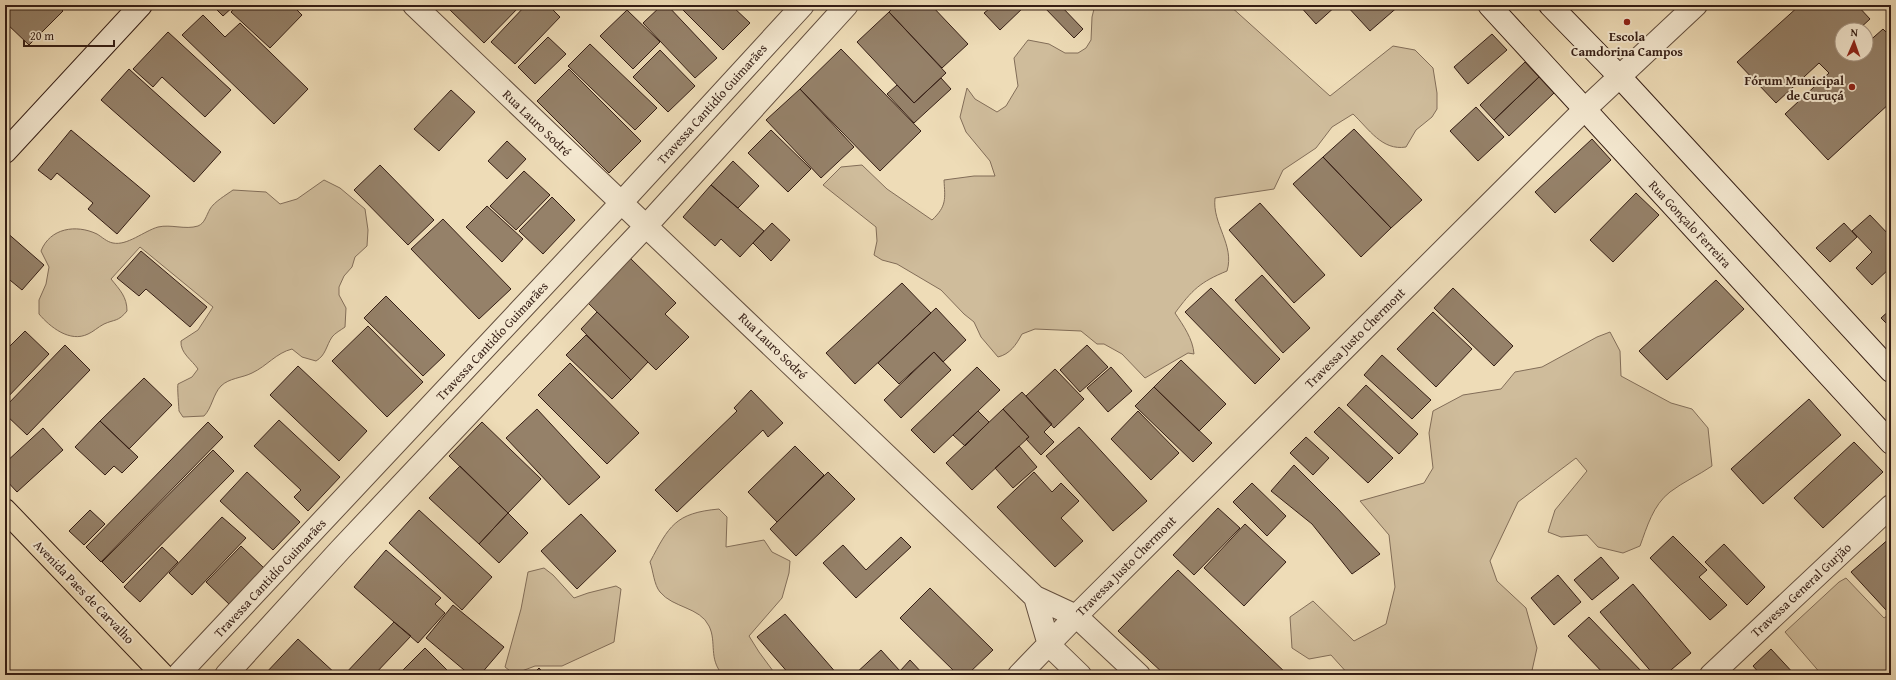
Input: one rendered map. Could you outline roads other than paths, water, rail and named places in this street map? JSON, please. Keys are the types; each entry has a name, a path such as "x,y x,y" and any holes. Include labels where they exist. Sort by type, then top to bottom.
{"main road":[{"name":"Avenida Paes de Carvalho","path":"5,510 163,675"}],"street":[{"path":"5,152 141,5"},
{"name":"Rua Lauro Sodré","path":"414,5 621,203 647,225 1035,597 1076,616 1139,675"},
{"name":"Travessa Cantidío Guimarães","path":"178,675 621,203 803,5"},
{"path":"226,675 340,550 647,225 847,5"},
{"name":"Rua Gonçalo Ferreira","path":"1489,5 1891,443"},
{"path":"1550,5 1620,77 1891,370"},
{"name":"Travessa Justo Chermont","path":"1019,675 1076,616 1584,109 1696,5"},
{"name":"Travessa General Gurjão","path":"1711,675 1891,506"},
{"path":"318,527 340,550"},
{"path":"1035,597 1049,645 1080,675"}],"place":[{"name":"Escola Camdorina Campos","path":"1627,22"},
{"name":"Fórum Municipal de Curuçá","path":"1852,87"}]}
